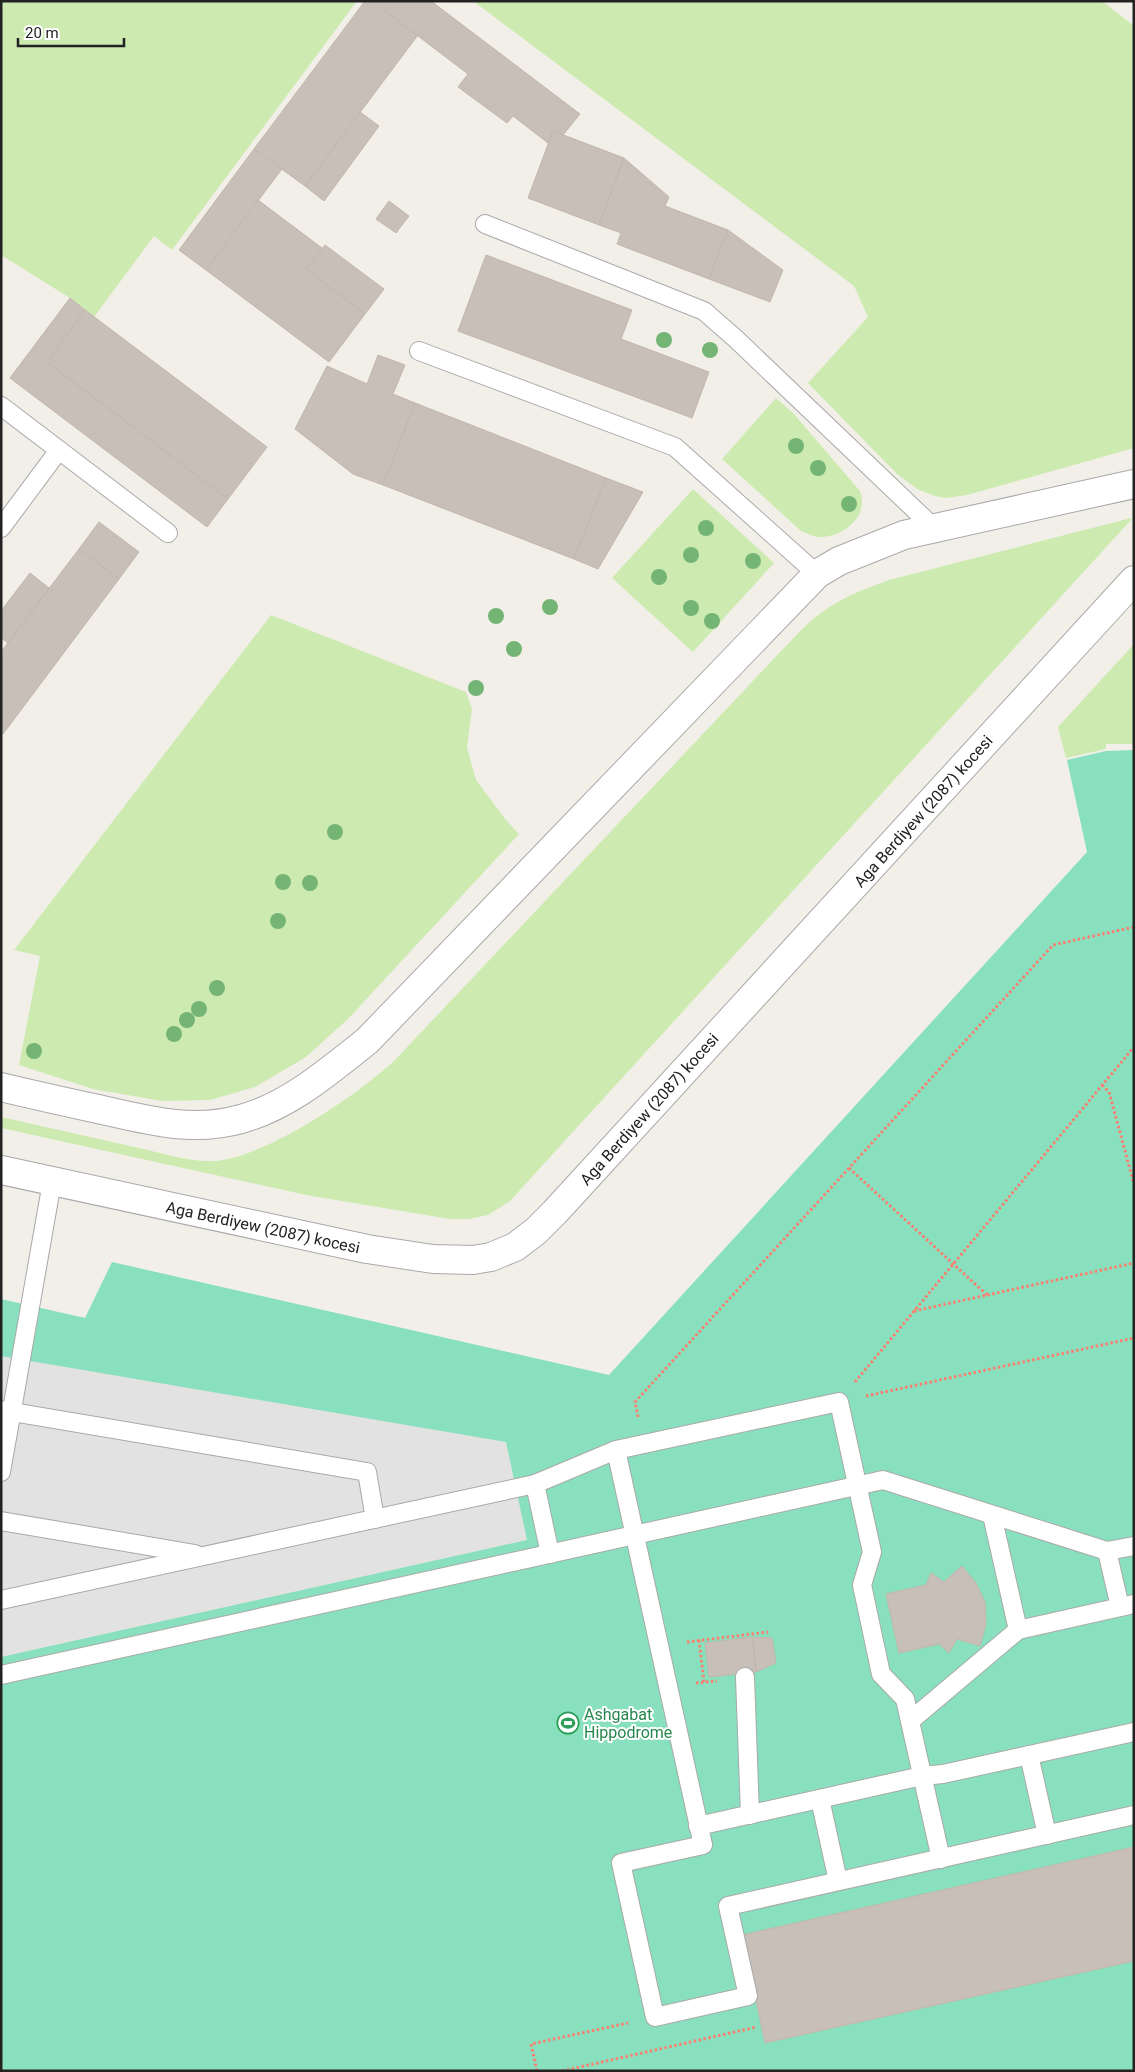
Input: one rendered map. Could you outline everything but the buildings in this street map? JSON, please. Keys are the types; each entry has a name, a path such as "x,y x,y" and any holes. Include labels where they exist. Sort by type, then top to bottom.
{"street":[{"path":"1,1087 163,1124 192,1125 241,1119 294,1095 367,1041 817,574 839,561 904,535 1134,484"},
{"name":"Aga Berdiyew (2087) kocesi","path":"1,1170 402,1255 473,1260 491,1257 515,1247 536,1231 555,1212 1131,590"}],"lane":[{"path":"485,224 704,311 736,339 934,528"},
{"path":"419,351 676,446 817,574"},
{"path":"1,406 168,532"},
{"path":"1,528 59,450"},
{"path":"1,1472 6,1411 52,1182"},
{"path":"1,1600 535,1484 616,1450 839,1402 872,1552 862,1586 881,1674 905,1700 941,1859"},
{"path":"6,1411 367,1472 375,1519"},
{"path":"616,1450 703,1845 621,1863 655,2016 748,1996 728,1906 1134,1815"},
{"path":"1,1675 883,1480 1107,1551 1134,1546"},
{"path":"535,1484 550,1554"},
{"path":"992,1515 1018,1630"},
{"path":"1,1521 206,1556"},
{"path":"910,1721 1018,1630 1127,1606 1107,1551"},
{"path":"745,1677 750,1814"},
{"path":"698,1826 922,1776 943,1774 1134,1732"},
{"path":"1029,1755 1047,1834"},
{"path":"820,1799 838,1881"}],"path":[{"path":"643,1444 635,1402 1053,945 1134,928"},
{"path":"839,1402 1134,1047"},
{"path":"1102,1085 1109,1092 1134,1184"},
{"path":"849,1168 987,1295"},
{"path":"914,1312 1134,1263"},
{"path":"839,1402 1134,1338"},
{"path":"659,1645 768,1632"},
{"path":"699,1640 704,1682"},
{"path":"537,2071 531,2044 655,2016"},
{"path":"562,2071 757,2027"}],"green space":[{"path":"1,1 357,1 172,250 154,236 94,317 70,298 1,255"},
{"path":"473,1 1102,1 1134,26 1134,448 967,495 946,498 917,489 897,474 808,383 868,317 854,286"},
{"path":"776,398 794,414 860,491 862,500 858,516 854,522 840,532 820,537 801,531 722,459"},
{"path":"693,489 774,563 693,652 612,578"},
{"path":"1131,518 510,1201 488,1215 469,1219 450,1219 306,1195 1,1128 1,1117 176,1157 213,1161 234,1158 258,1149 309,1123 357,1091 394,1061 802,629 823,612 853,594 889,580"},
{"path":"271,615 466,692 472,709 467,747 476,780 505,819 519,834 348,1019 306,1057 255,1087 210,1100 162,1101 93,1089 19,1065 40,956 14,950"},
{"path":"1134,644 1134,744 1106,744 1106,749 1066,758 1058,727"},
{"name":"Ashgabat Hippodrome","path":"1134,750 1134,2071 1,2071 1,1299 85,1318 112,1262 609,1375 1087,852 1067,760 1106,751"}],"shaded area":[{"path":"1,1356 506,1442 527,1540 1,1657"}],"place":[{"name":"Ashgabat Hippodrome","path":"568,1723"}]}
